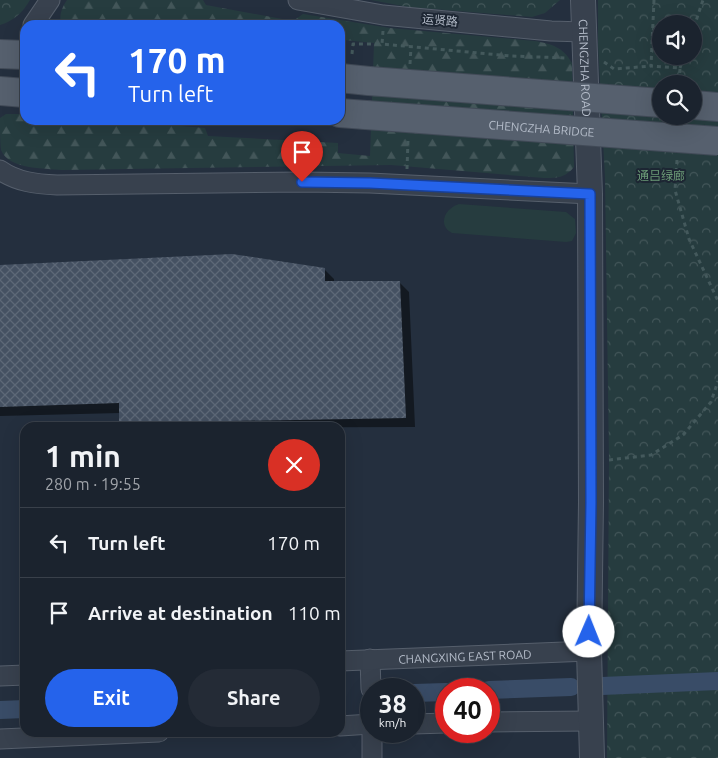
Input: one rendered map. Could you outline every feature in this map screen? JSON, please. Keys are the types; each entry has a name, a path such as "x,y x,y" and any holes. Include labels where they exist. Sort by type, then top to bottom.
{"main road":[{"path":"345,79 652,101"},
{"path":"0,91 20,93"},
{"path":"702,106 718,107"},
{"name":"CHENGZHA BRIDGE","path":"353,114 718,141"}],"street":[{"path":"37,20 50,0"},
{"name":"运贤路","path":"298,0 383,15 551,31 584,32"},
{"name":"CHENGZHA ROAD","path":"583,0 590,194 591,502 589,651 592,758"},
{"path":"0,170 11,178 34,184 57,185 331,182 590,194"},
{"name":"CHANGXING EAST ROAD","path":"345,661 589,651"},
{"path":"370,659 371,678"},
{"path":"0,676 20,674"},
{"path":"500,722 592,720"},
{"path":"345,726 360,725"},
{"path":"0,739 46,737"},
{"path":"372,743 372,758"}],"path":[{"path":"651,66 654,0"},
{"path":"698,15 703,0"},
{"path":"382,44 383,15"},
{"path":"352,54 353,44 382,44 511,56 602,60 614,69 651,66 680,68"},
{"path":"680,75 681,65"},
{"path":"677,153 675,190 689,240 718,301"},
{"path":"609,460 651,455 683,435 711,402 718,381"}],"green space":[{"path":"0,0 30,0 18,16 0,25"},
{"path":"67,0 203,0 206,5 288,20 60,20"},
{"path":"371,0 560,0 545,13 532,17 408,7"},
{"name":"通吕绿廊","path":"598,0 718,0 718,758 607,758 609,460 605,178 598,44"},
{"path":"303,14 340,20 294,20"},
{"path":"345,21 390,28 535,41 552,45 561,50 572,63 574,167 560,177 553,178 391,165 62,170 19,165 5,157 1,150 0,118 6,114 20,114 20,125 168,125 205,128 208,136 338,143 338,153 370,156 374,43 345,40"},
{"path":"459,204 566,212 575,219 576,233 572,241 566,242 452,233 447,230 444,221 450,209"}],"building":[{"path":"232,254 325,268 325,281 400,281 406,418 119,422 119,403 0,407 0,265"}],"waterway":[{"path":"602,686 718,681"},
{"path":"500,690 571,687"},
{"path":"425,693 435,692"},
{"path":"0,710 20,709"}],"route":[{"path":"302,182 370,183 590,194 591,502 589,632"}]}
